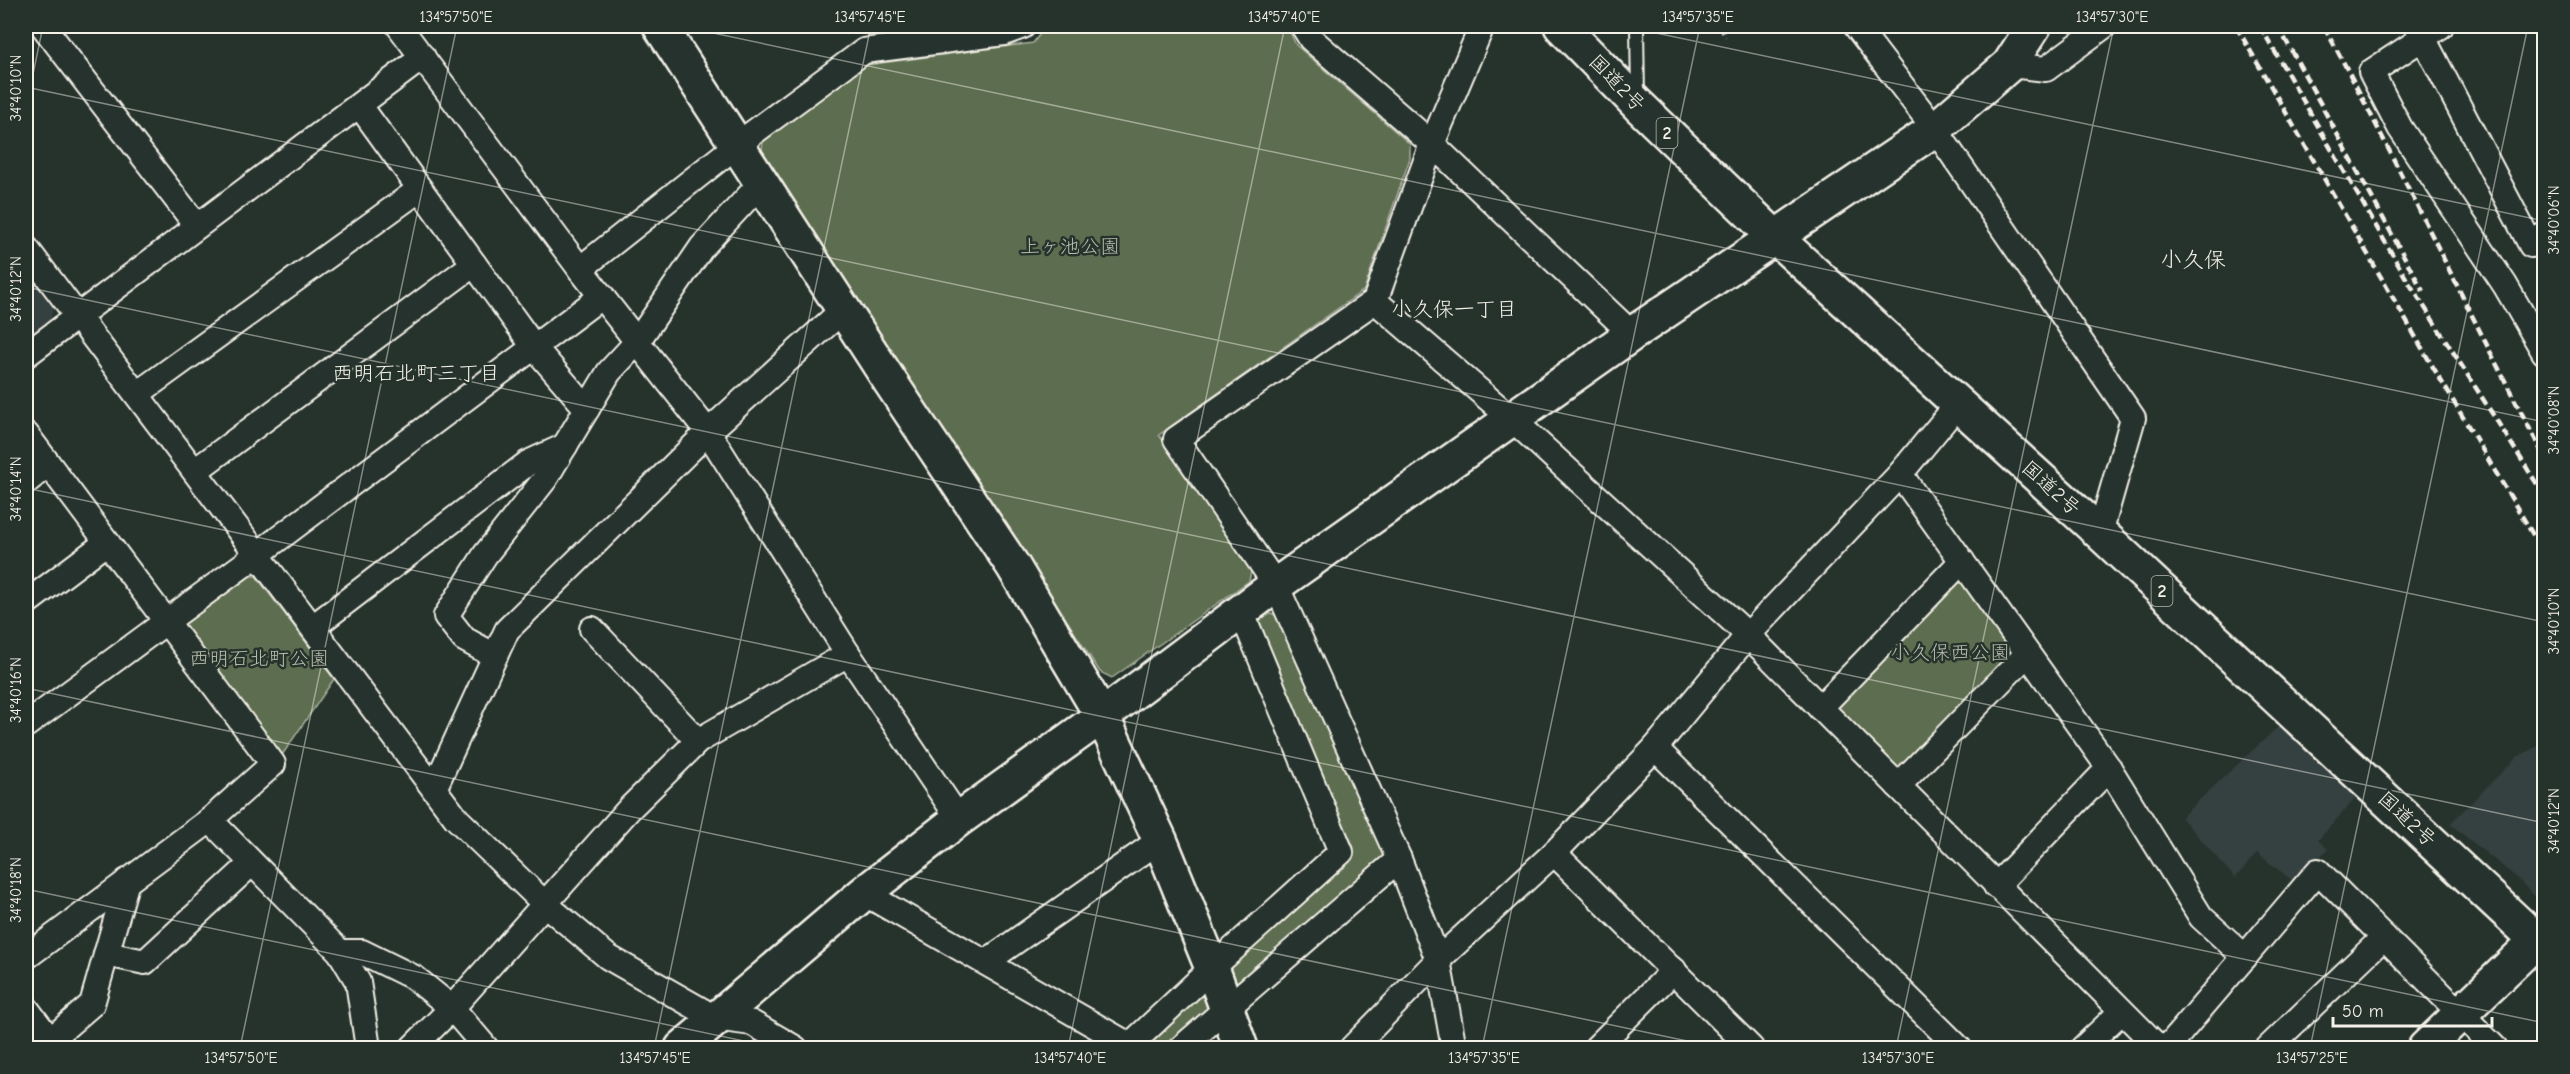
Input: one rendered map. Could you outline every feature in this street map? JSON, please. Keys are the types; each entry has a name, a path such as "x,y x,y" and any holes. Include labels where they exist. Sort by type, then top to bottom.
{"main road":[{"path":"660,26 1012,566 1102,716 1160,840 1212,968 1241,1048"},
{"name":"国道2号","path":"1561,26 1638,105 1776,238 2100,533 2541,944"},
{"path":"682,1048 864,893 958,819 1102,716 1276,585 1632,334 1935,129 2009,65 2034,26"},
{"path":"2425,1048 2541,944"}],"street":[{"path":"43,26 197,226"},
{"path":"399,26 580,268 708,432 848,654 958,819"},
{"path":"580,268 738,144 864,51 1004,33 1023,26"},
{"path":"1303,26 1311,39 1432,144 1632,334"},
{"path":"1454,1048 1438,960 1399,859 1276,585 1176,439 1375,301 1432,144 1482,26"},
{"path":"1856,26 1935,129 2133,418 2100,533"},
{"path":"2009,65 2046,69 2104,26"},
{"path":"2544,234 2531,245 2427,30 2371,72 2400,128 2505,285 2544,352"},
{"path":"26,356 423,57"},
{"path":"360,106 534,347 587,409"},
{"path":"495,656 464,639 446,616 485,555 545,479 609,372 638,342 702,247 762,182"},
{"path":"137,394 420,189"},
{"path":"26,248 456,818 545,904 608,957 715,1018 752,1023 795,1048"},
{"path":"195,471 474,264"},
{"path":"26,725 602,296"},
{"path":"1375,301 1512,419 1748,635 2159,1048"},
{"path":"434,789 507,630 708,432 844,309"},
{"path":"1352,1048 1438,960 1554,853 1655,748 1748,635 1900,474 1958,404"},
{"path":"26,434 273,764 210,820 26,957"},
{"path":"313,627 528,463 565,446"},
{"path":"26,482 48,464"},
{"path":"1900,474 2109,768 2201,917 2245,957"},
{"path":"26,603 107,542"},
{"path":"1820,708 1962,561"},
{"path":"864,893 987,962 1128,1047 1341,852 1242,611"},
{"path":"592,629 698,741"},
{"path":"412,1048 452,1008 630,808 698,741 848,654"},
{"path":"1898,786 2027,654"},
{"path":"1655,748 1959,1048"},
{"path":"1996,886 2109,768"},
{"path":"210,820 340,952 358,982 368,1048"},
{"path":"987,962 1160,840"},
{"path":"1554,853 1751,1048"},
{"path":"1181,1048 1399,859"},
{"path":"106,954 145,962 251,864"},
{"path":"2167,1048 2318,871 2495,1048"},
{"path":"26,1008 49,1046 92,1004 128,881"},
{"path":"2268,1048 2384,937"},
{"path":"340,952 362,952 415,978 452,1008 486,1048"},
{"path":"1596,1048 1674,970"},
{"path":"2083,1048 2121,1012"}],"lane":[{"path":"1637,26 1638,105"}],"path":[{"path":"1720,26 1725,37"}],"shaded area":[{"path":"26,272 54,307 50,319 26,337"},
{"path":"2280,725 2362,791 2318,840 2328,849 2293,881 2257,853 2235,878 2181,817"},
{"path":"2544,743 2544,906 2516,877 2450,824 2517,757"}],"green space":[{"name":"上ヶ池公園","path":"1046,26 1287,26 1296,45 1410,144 1410,158 1364,290 1159,435 1252,568 1249,581 1112,678 1100,672 762,151 763,139 866,65 1033,43"},
{"name":"西明石北町公園","path":"246,576 256,576 334,679 278,761 178,622"},
{"name":"小久保西公園","path":"1960,580 2016,656 1897,771 1835,709"},
{"path":"1270,613 1282,617 1386,859 1239,988 1228,962 1354,848 1259,633 1260,619"},
{"path":"1200,990 1211,1015 1174,1048 1135,1048"}],"railway":[{"path":"2236,26 2430,362 2544,553"},
{"path":"2260,26 2406,278 2544,495"},
{"path":"2278,26 2423,291"},
{"path":"2324,26 2544,456"}],"district":[{"name":"小久保","path":"2193,260"},
{"name":"小久保一丁目","path":"1454,309"},
{"name":"西明石北町三丁目","path":"416,373"}]}
